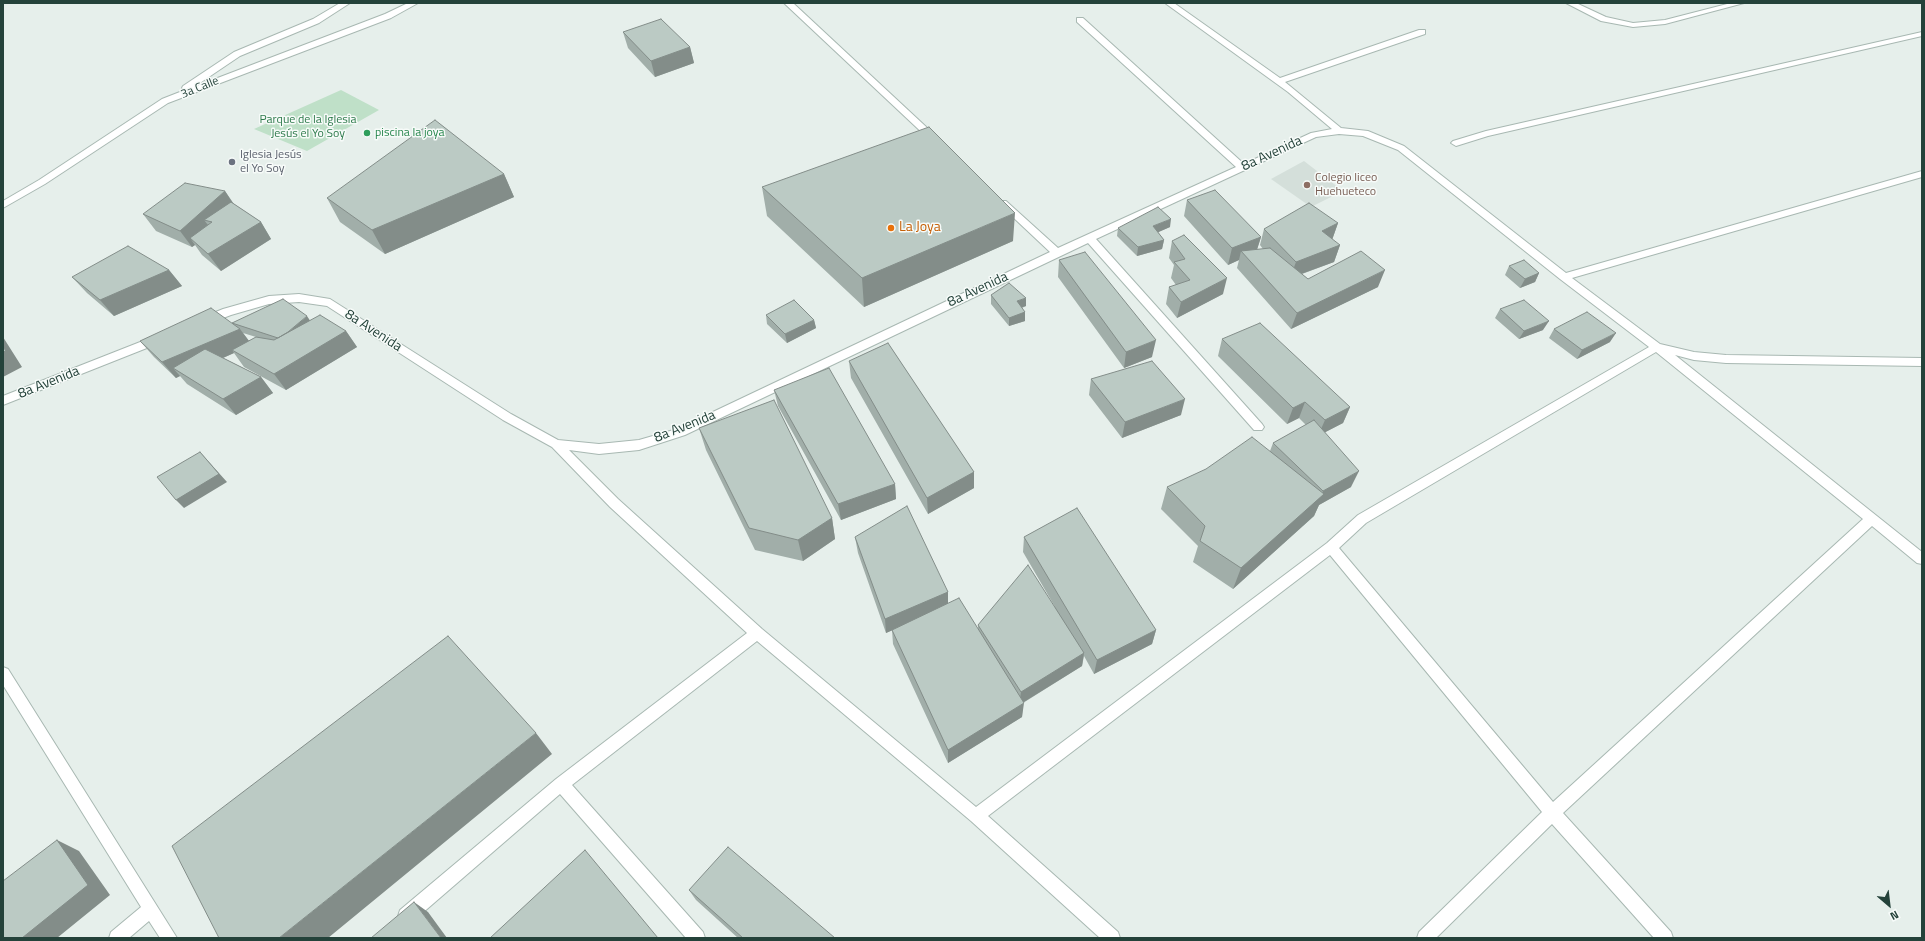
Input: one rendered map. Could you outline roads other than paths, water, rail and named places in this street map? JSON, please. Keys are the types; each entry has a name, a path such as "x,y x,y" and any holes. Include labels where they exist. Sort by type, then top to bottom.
{"street":[{"path":"165,101 237,54 316,21 346,3"},
{"name":"3a Calle","path":"3,205 42,182 165,101 388,16 414,3"},
{"path":"788,3 940,144"},
{"path":"1169,3 1279,81 1339,131"},
{"path":"1570,3 1604,19 1633,25 1665,22 1740,3"},
{"path":"1080,20 1243,168"},
{"path":"1279,81 1422,32"},
{"path":"1456,143 1922,34"},
{"name":"8a Avenida","path":"198,323 227,312 269,300 299,298 330,303 507,418 556,444 598,448 639,445 681,432 1057,253 1314,135 1339,131 1365,133 1401,148 1564,277 1656,347 1922,559"},
{"path":"1564,277 1922,174"},
{"path":"998,198 1057,253"},
{"path":"1089,238 1114,264 1258,427"},
{"name":"8a Avenida","path":"3,401 169,335"},
{"path":"976,816 1331,547 1362,519 1656,347 1694,356 1726,359 1810,359 1922,362"},
{"path":"556,444 614,503 757,633 976,816 1112,938"},
{"path":"1425,938 1552,813 1872,518"},
{"path":"1331,547 1552,813 1665,938"},
{"path":"398,923 561,784 757,633"},
{"path":"3,673 169,938"},
{"path":"561,784 697,938"},
{"path":"117,938 151,909"}],"place":[{"name":"piscina la joya","path":"367,133"},
{"name":"Iglesia Jesús el Yo Soy","path":"232,162"},
{"name":"Colegio liceo Huehueteco","path":"1307,185"},
{"name":"La Joya","path":"891,228"}],"park label":[{"name":"Parque de la Iglesia Jesús el Yo Soy","path":"308,127"}]}
